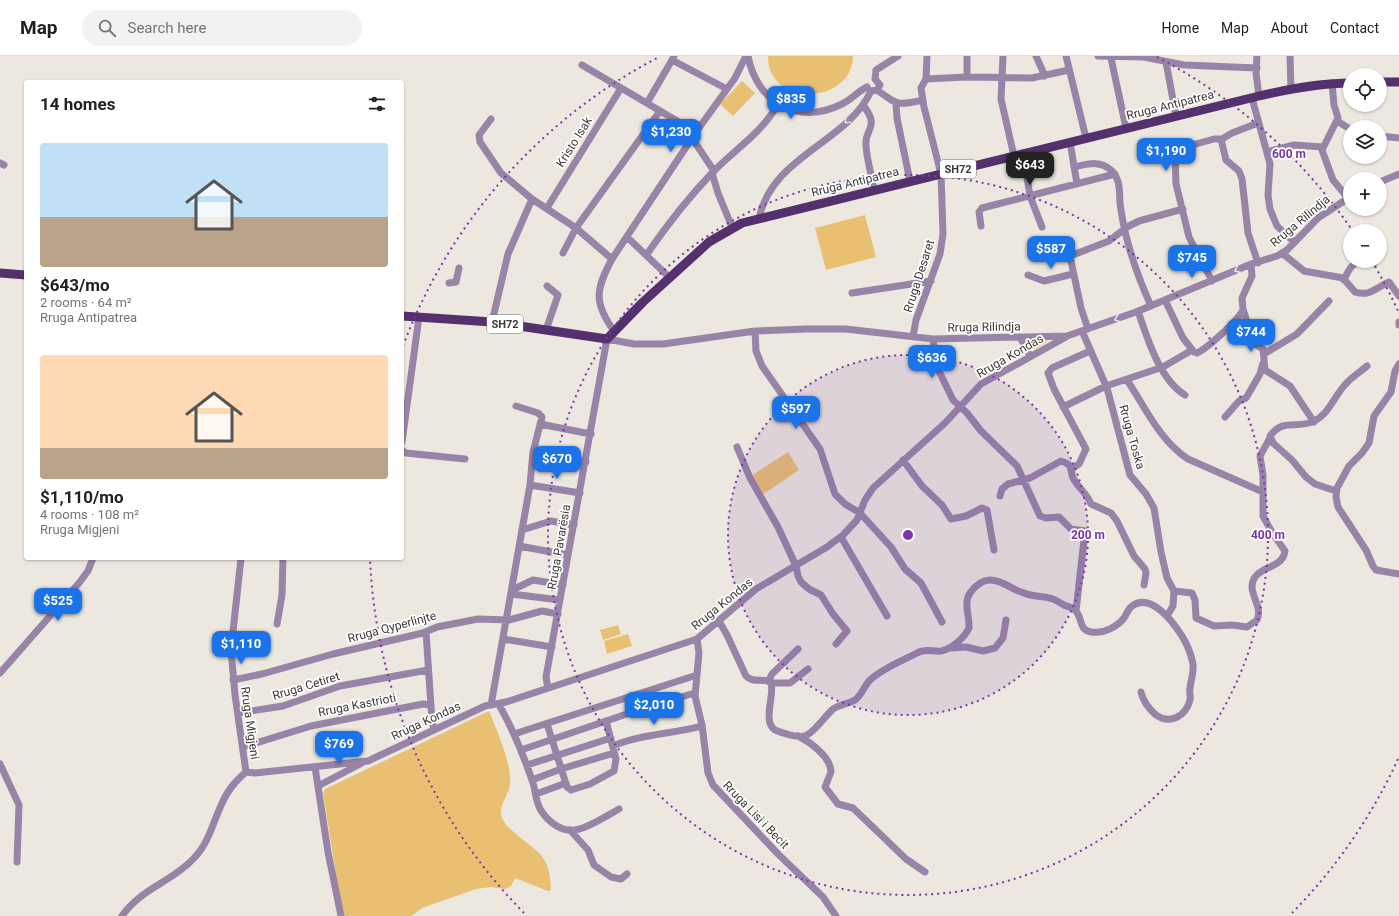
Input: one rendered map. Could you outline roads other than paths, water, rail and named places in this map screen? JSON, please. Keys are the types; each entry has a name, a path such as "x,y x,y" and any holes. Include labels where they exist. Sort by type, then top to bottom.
{"main road":[{"name":"Rruga Antipatrea","path":"607,339 709,242 732,227 759,218 1256,97 1291,89 1343,82"},
{"path":"1387,82 1399,82"},
{"path":"0,273 24,275"},
{"name":"SH72","path":"404,316 492,322 607,339"}],"street":[{"path":"614,331 604,315 598,294 602,277 612,259 694,135 727,89 747,56"},
{"path":"747,56 756,82 766,95 778,104 796,111 813,112 841,105 872,89"},
{"path":"759,218 766,198 790,167 844,124 863,105 872,89 870,79 875,79 876,70 898,56"},
{"name":"Rruga Desaret","path":"913,337 916,320 931,281 943,242 941,174 921,88 926,79 927,56"},
{"path":"967,56 967,77"},
{"path":"1003,56 1003,110 1019,154 1030,196 1042,226"},
{"path":"1036,56 1045,76"},
{"path":"1066,56 1086,138"},
{"path":"1098,56 1112,58 1144,57 1184,65 1257,68"},
{"path":"1257,56 1256,97 1258,123 1270,164 1268,195 1270,209 1277,226 1294,242"},
{"path":"1290,56 1291,89"},
{"path":"647,103 673,58 727,89"},
{"path":"1112,58 1126,128"},
{"path":"1166,62 1176,116"},
{"path":"582,65 660,111 694,135 713,172 718,193 732,227"},
{"path":"926,79 967,77 1032,78 1069,70"},
{"path":"1332,83 1334,105 1338,116 1337,121 1323,147 1333,180 1343,191"},
{"name":"Kristo Isak","path":"547,208 621,88"},
{"path":"872,89 896,104 904,105 923,100"},
{"path":"647,254 682,206 713,172 764,126 778,104"},
{"path":"896,104 897,118 910,181"},
{"path":"863,105 872,121 872,127 866,145 874,190"},
{"path":"563,253 576,228 660,111"},
{"path":"491,119 480,135 480,142 501,173 532,199 576,228 612,259"},
{"path":"1337,121 1343,125"},
{"path":"1212,281 1193,248 1176,184 1175,158 1177,151 1185,146 1214,139 1221,139 1258,123"},
{"path":"1387,137 1399,138"},
{"path":"1221,139 1226,160 1239,171 1242,179 1249,238 1255,264 1252,276 1242,298 1243,310 1246,318 1244,333 1246,338 1263,349 1266,370 1290,386 1314,422"},
{"path":"1070,142 1077,184"},
{"path":"1267,152 1294,145 1323,147"},
{"path":"1074,167 1100,163 1115,174 1121,192 1120,209 1134,268 1151,306"},
{"path":"981,226 980,209 1115,174"},
{"path":"1387,179 1399,174"},
{"path":"492,322 508,254 532,199"},
{"name":"Rruga Rilindja","path":"607,339 634,344 663,344 755,331 806,328 846,329 934,339 1067,336 1151,306 1282,253 1318,218 1343,201"},
{"path":"1125,229 1133,224 1149,218 1183,209"},
{"name":"Rruga Toska","path":"1125,229 1110,241 1070,256 1090,351 1106,386 1129,471 1154,508 1167,578 1174,591"},
{"path":"627,237 647,254 670,278"},
{"path":"1282,253 1304,271 1339,277 1344,280 1353,290 1362,294 1374,292 1389,282 1399,296"},
{"path":"449,283 456,282 459,268"},
{"path":"1344,280 1351,268"},
{"path":"1028,275 1044,281 1073,274"},
{"path":"852,293 931,281"},
{"path":"546,330 558,295 547,286"},
{"path":"1165,300 1183,338 1194,352 1200,352 1234,324 1240,318 1243,310"},
{"path":"1225,417 1239,401 1246,398 1260,374 1264,356 1297,334 1328,301"},
{"path":"1138,311 1155,359 1160,368 1178,390 1185,395"},
{"path":"404,427 419,317"},
{"path":"755,331 756,351 762,366 818,445 826,464 835,494 845,504 860,513 890,547 905,569 921,583 942,622"},
{"name":"Rruga Kondas","path":"246,772 255,773 368,761 485,706 495,705 697,639 756,589 796,566 841,537 854,524 869,493 960,407 981,384 1067,336"},
{"path":"1020,337 1030,356"},
{"name":"Rruga Pavarësia","path":"548,688 546,680 607,339"},
{"path":"934,339 937,367 953,400 1017,466 1042,518 1059,517 1070,529 1085,531 1076,611 1082,627 1085,630 1092,632 1115,626 1121,622 1128,609 1135,604 1152,604 1167,616 1182,636 1190,653 1193,672 1189,702 1178,717 1173,719 1163,719 1149,708 1141,692"},
{"path":"1063,406 1106,386 1160,368 1192,350"},
{"path":"1071,469 1079,464 1086,449 1050,382 1048,373 1052,368 1090,351"},
{"path":"1399,364 1395,371 1391,392 1374,416 1369,443 1362,453 1352,462 1336,491 1338,506 1353,533 1366,550 1376,570 1399,574"},
{"path":"1167,616 1172,606 1174,591 1192,594 1195,600 1196,618 1214,626 1232,624 1247,627 1257,620 1258,609 1252,589 1254,580 1259,574 1281,560 1286,551 1277,540 1265,520 1262,506 1263,492 1260,456 1277,427 1281,425 1297,425 1314,422 1327,410 1350,378 1367,366"},
{"path":"1127,380 1165,439 1178,452 1188,459 1263,492"},
{"path":"516,406 541,414 533,453 530,485 503,639 495,705 514,734 521,750 532,780 537,802 546,817 557,827 578,830 619,809"},
{"path":"540,424 591,434"},
{"path":"1270,438 1273,443 1286,454 1310,481 1336,491"},
{"path":"737,447 750,478 778,527 796,566 801,582 809,589 821,595 833,614 847,631 836,644"},
{"path":"404,452 406,453 465,459"},
{"path":"533,453 586,462"},
{"path":"903,460 922,486 942,505 951,519 966,516 982,508 987,510 994,550"},
{"path":"1000,496 1004,486 1030,478 1061,461 1068,465 1071,469 1071,475 1076,484 1087,494 1091,504 1107,510 1117,521 1134,556 1145,570 1146,577 1144,585"},
{"path":"530,485 580,493"},
{"path":"522,530 551,521 574,525"},
{"path":"841,537 888,616"},
{"path":"519,546 568,555"},
{"path":"0,673 79,583 88,571 93,560"},
{"name":"Rruga Migjeni","path":"241,560 231,641 233,680 246,772"},
{"path":"277,624 282,594 283,560"},
{"path":"511,592 533,580 563,585"},
{"path":"951,648 969,628 967,604 969,595 974,588 985,581 997,581 1024,593 1055,600 1076,611"},
{"path":"511,592 560,600"},
{"name":"Rruga Qyperlinjte","path":"233,680 426,632 437,626 478,618 507,620 542,611 558,614"},
{"path":"798,736 810,733 833,709 842,704 856,700 870,680 884,670 922,651 941,651 951,648 969,648 983,651 995,648 1003,638 1006,620"},
{"path":"718,621 727,635 746,676 752,680 766,680 771,683 790,683 808,669"},
{"path":"426,632 430,705 434,730"},
{"path":"503,639 552,647"},
{"name":"Rruga Lisi i Becit","path":"697,639 699,653 696,693 708,773 715,789 822,897 836,916"},
{"path":"798,648 772,674 770,678 773,689 769,713 772,726 776,730 798,736 811,744 831,767 832,772 825,787 834,800 841,806 853,808 901,854 926,872"},
{"name":"Rruga Cetiret","path":"238,713 288,705 340,686 428,670"},
{"path":"514,734 697,675"},
{"path":"521,750 606,721 696,693"},
{"name":"Rruga Kastrioti","path":"243,747 323,723 423,704 430,705"},
{"path":"547,724 567,787 571,790 590,784 610,774 616,768 614,750 606,721"},
{"path":"532,780 614,750 635,739 680,732 702,726"},
{"path":"527,765 611,738"},
{"path":"318,786 368,761"},
{"path":"0,764 19,805 18,862"},
{"path":"315,767 328,852 341,916"},
{"path":"122,916 139,897 175,875 196,857 204,844 228,791 246,772"},
{"path":"536,794 566,783"},
{"path":"570,830 588,850 594,865 603,872 621,879 627,874"}]}
